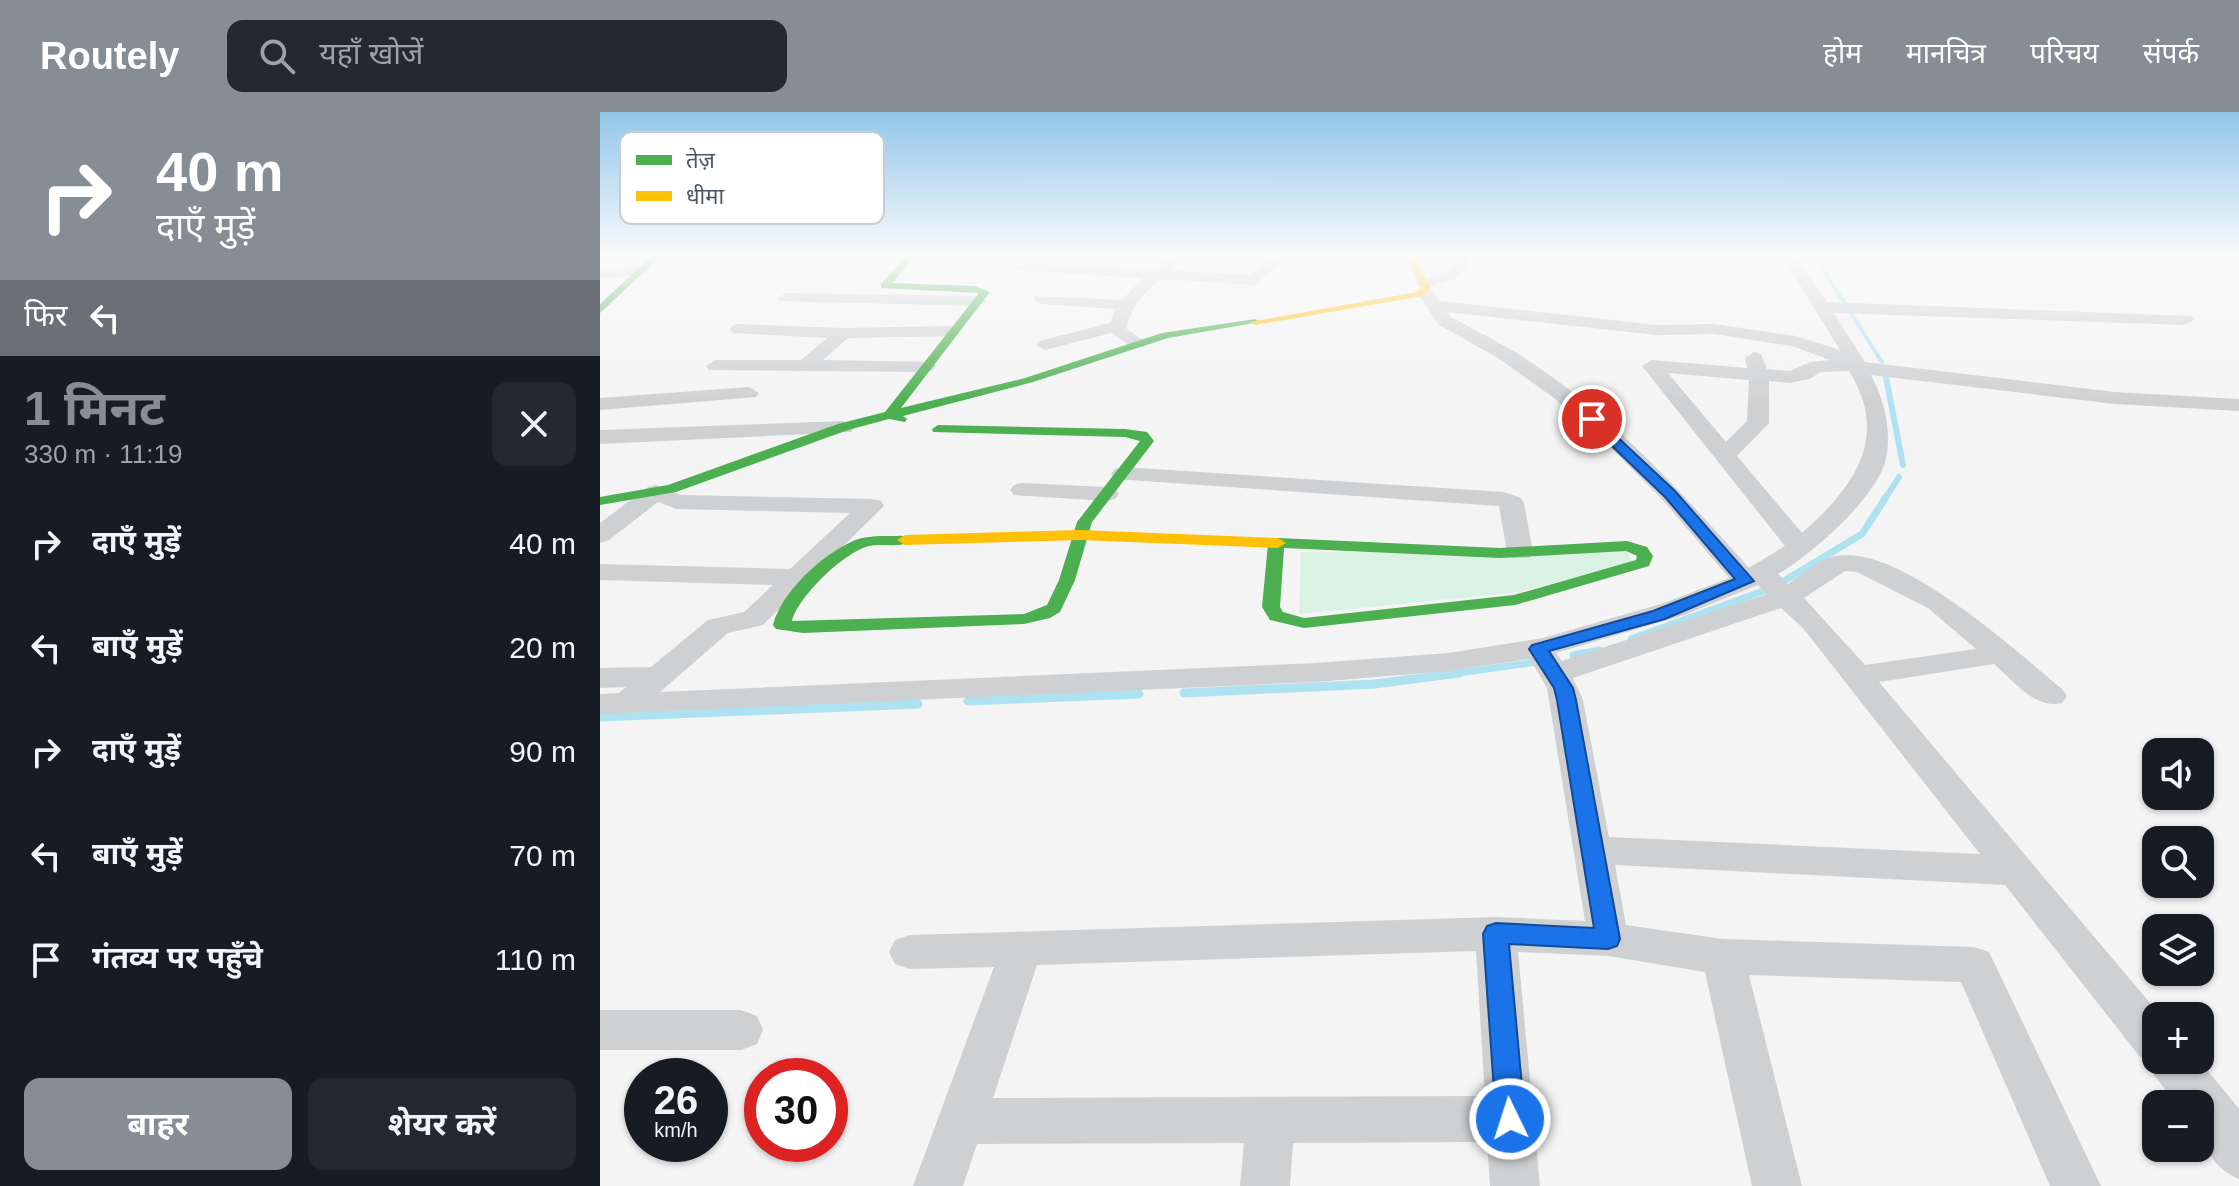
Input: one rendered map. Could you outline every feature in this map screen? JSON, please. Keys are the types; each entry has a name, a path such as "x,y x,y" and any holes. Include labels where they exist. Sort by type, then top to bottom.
{"street":[{"path":"890,415 975,304"},
{"path":"1040,363 1045,345 1068,304"},
{"path":"1114,304 1127,305 1118,326 1122,335 1138,343"},
{"path":"600,501 656,492 703,479 843,427 1029,380 1138,343 1196,330 1372,304"},
{"path":"1434,304 1445,321 1505,354 1561,394 1618,442 1753,577 1788,596 2142,1026"},
{"path":"1496,304 1657,330 1729,332 1796,341 1854,363 2115,398 2239,405"},
{"path":"1546,661 1753,577 1800,547 1838,513 1874,463 1879,426 1870,394 1826,304"},
{"path":"1829,308 2185,320"},
{"path":"1045,345 1118,326"},
{"path":"739,329 843,333 952,331"},
{"path":"1657,330 1666,366"},
{"path":"1726,454 1758,423 1759,375 1751,351 1729,332"},
{"path":"806,366 843,333"},
{"path":"1800,547 1652,366 1797,377 1817,366 1854,363"},
{"path":"716,366 926,366"},
{"path":"600,404 749,393"},
{"path":"890,415 930,427 1142,435 1147,441 1085,522 1080,535 1056,606 1044,615 1024,619 803,628 782,625 782,615 791,602 842,554 862,543 1080,535 1520,552 1627,546 1641,550 1645,556 1643,563 1515,600 1304,623 1276,616 1271,607 1276,544"},
{"path":"600,437 843,427"},
{"path":"1123,474 1504,499 1512,503 1520,552"},
{"path":"1022,490 1107,494"},
{"path":"600,535 656,492"},
{"path":"614,704 659,676 718,626 753,619 872,506 677,502 656,492"},
{"path":"614,704 990,690 1546,661 1788,596 1839,563 1862,564 1938,602 2051,696"},
{"path":"600,572 797,577"},
{"path":"1857,676 2003,654"},
{"path":"1546,661 1567,700 1608,939"},
{"path":"600,678 659,676"},
{"path":"1592,850 2016,871"},
{"path":"1496,934 1515,1186"},
{"path":"910,952 1496,934 1608,939 1723,957 1974,965 2076,1186"},
{"path":"938,1186 1021,950"},
{"path":"1723,957 1777,1186"},
{"path":"600,1030 741,1030"},
{"path":"2182,1074 2232,1132"},
{"path":"961,1121 1510,1119"},
{"path":"1265,1186 1270,1120"}],"green space":[{"path":"1627,551 1632,562 1518,592 1299,614 1301,552"}],"waterway":[{"path":"1845,304 1882,362"},
{"path":"1885,372 1903,465"},
{"path":"1885,499 1899,477"},
{"path":"1784,581 1862,534 1886,497"},
{"path":"1631,639 1766,590"},
{"path":"1573,655 1599,650"},
{"path":"1448,674 1537,662"},
{"path":"1448,674 1459,673"},
{"path":"1184,693 1375,684 1448,674"},
{"path":"1444,675 1448,674"},
{"path":"968,701 1139,694"},
{"path":"600,717 918,704"}],"traffic: fast":[{"path":"600,310 606,304"},
{"path":"901,419 890,415 976,304"},
{"path":"600,501 671,489 843,427 1029,380 1166,335 1255,322"},
{"path":"905,540 865,542 850,549 801,592 784,615 782,625 803,628 1024,619 1044,614 1054,608 1067,580 1085,522 1147,441 1142,435 1125,433 938,429"},
{"path":"1276,544 1271,607 1276,616 1304,623 1515,600 1643,563 1645,556 1641,550 1627,546 1500,553 1278,543"}],"traffic: slow":[{"path":"1255,322 1360,304"},
{"path":"905,540 1080,535 1278,543"}],"route":[{"path":"1510,1119 1496,934 1608,939 1567,700 1563,688 1538,649 1681,608 1746,581 1670,494 1592,419"}]}
